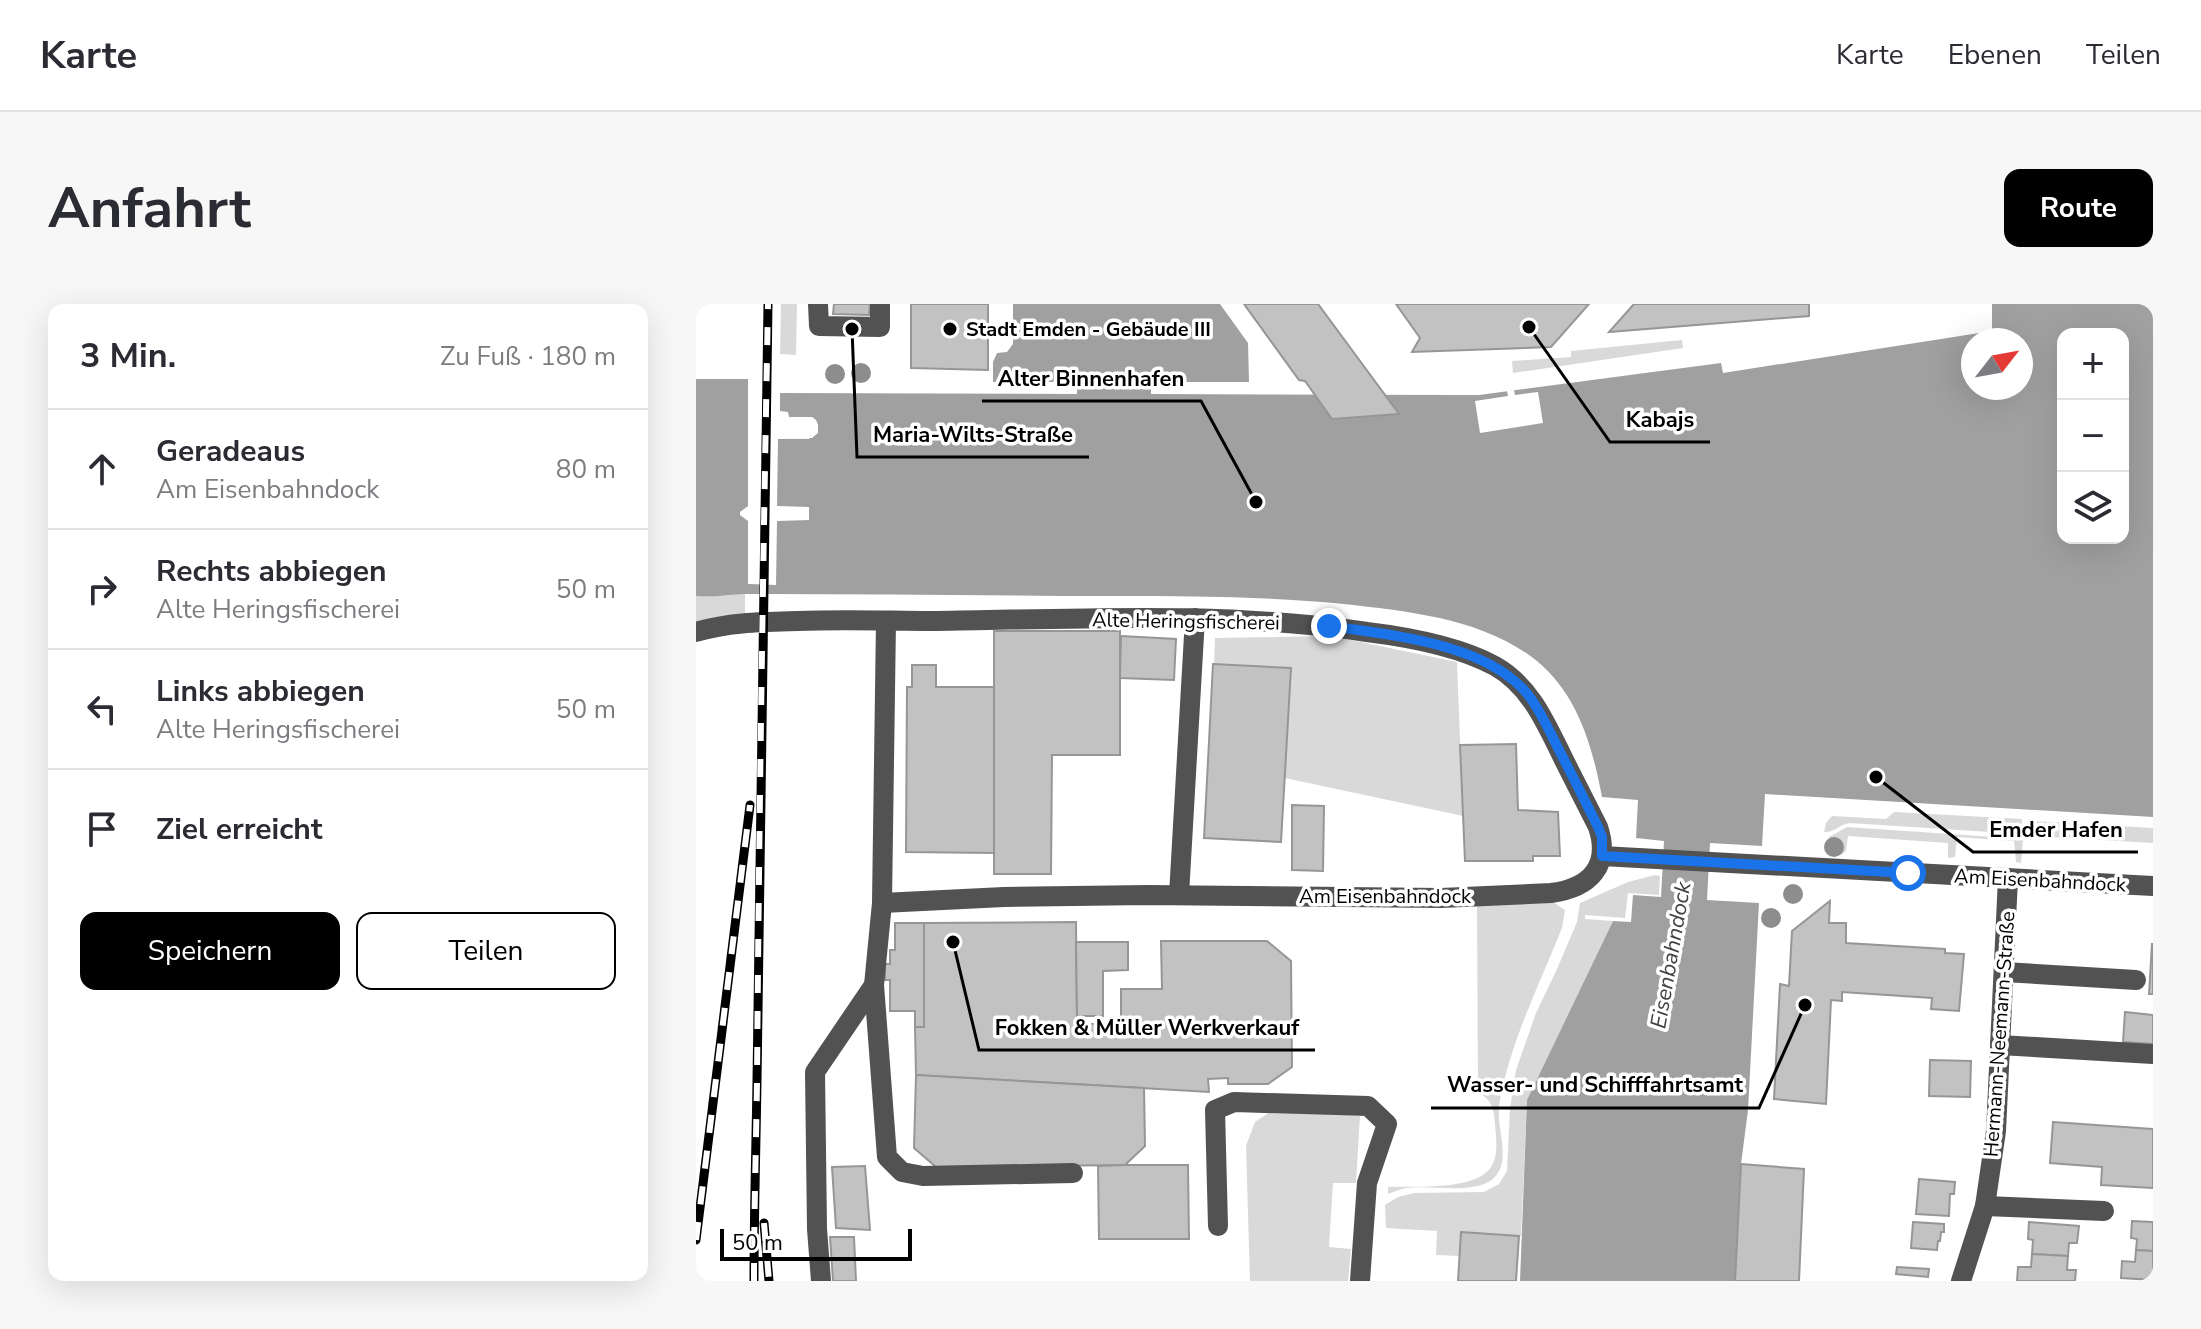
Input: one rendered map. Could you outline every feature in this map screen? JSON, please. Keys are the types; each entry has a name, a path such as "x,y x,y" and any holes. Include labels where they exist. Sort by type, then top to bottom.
{"street":[{"path":"818,304 819,326 880,327 880,304"},
{"path":"1179,895 1195,618"},
{"name":"Alte Heringsfischerei","path":"696,632 729,624 820,619 1195,618 1329,626 1408,637 1494,666 1516,681 1530,696 1598,827 1602,837 1602,856"},
{"path":"886,621 882,903 874,985 887,1157 902,1172 923,1176 1073,1173"},
{"name":"Am Eisenbahndock","path":"882,903 1004,897 1179,895 1441,898 1551,893 1566,891 1591,877 1602,856 2153,886"},
{"name":"Hermann-Neemann-Straße","path":"1961,1281 1985,1206 1996,1131 2008,878"},
{"path":"2004,972 2136,980"},
{"path":"821,1281 817,1232 815,1072 874,985"},
{"path":"2000,1045 2153,1054"},
{"path":"1218,1226 1215,1110 1234,1102 1368,1106 1387,1124 1367,1183 1360,1281"},
{"path":"1985,1206 2104,1211"}],"shaded area":[{"path":"781,304 797,304 796,355 780,354"},
{"path":"1682,340 1683,348 1513,373 1512,361 1571,357 1571,351"},
{"path":"745,594 745,613 696,624 696,596"},
{"path":"1332,636 1457,662 1463,816 1285,778 1291,669 1214,664 1215,638"},
{"path":"1894,812 2022,819 2021,834 1850,823 1824,832 1832,816 1886,819"},
{"path":"2031,821 2153,828 2153,843 2033,836"},
{"path":"1847,827 2023,839 2021,863 2016,862 2014,841 1957,837 1955,857 1948,858 1948,843 1848,836 1846,851 1841,855 1828,855 1829,837"},
{"path":"1660,876 1659,895 1628,893 1625,918 1585,915 1585,919 1613,921 1527,1100 1521,1236 1462,1232 1460,1256 1436,1255 1437,1231 1386,1228 1385,1205 1398,1197 1414,1193 1484,1192 1499,1184 1507,1171 1510,1108 1516,1070 1536,1013 1577,922 1580,903 1628,882"},
{"path":"1553,902 1565,910 1562,928 1510,1060 1499,1106 1503,1156 1497,1174 1490,1181 1471,1187 1416,1187 1388,1194 1388,1187 1459,1184 1483,1175 1491,1167 1496,1146 1494,1114 1489,1101 1478,1093 1477,906"},
{"path":"1280,1110 1360,1116 1356,1183 1333,1183 1329,1247 1351,1249 1348,1281 1250,1281 1246,1146 1255,1122"}],"water":[{"name":"Eisenbahndock","path":"1013,304 1220,304 1248,343 1249,382 1151,382 1151,394 1479,395 1721,363 1723,373 1961,336 1961,400 2033,400 2033,328 1992,328 1992,304 2153,304 2153,817 1765,794 1762,846 1710,843 1707,900 1759,903 1735,1281 1520,1281 1527,1100 1613,921 1631,922 1633,895 1661,897 1664,841 1636,838 1638,800 1602,797 1593,757 1579,718 1570,700 1545,668 1509,642 1464,624 1416,613 1344,604 1171,596 696,596 696,379 748,379 748,438 809,439 809,417 789,417 780,412 780,393 1077,394 1077,382 993,382 993,362 997,353 1007,352 1013,344"}],"pier":[{"path":"748,375 752,378 751,434 805,435 805,421 788,421 785,416 776,413 776,393 780,389 780,411 788,412 789,417 812,417 818,425 818,433 812,438 778,439 777,506 809,507 809,520 777,521 776,585 748,584 748,521 740,512 748,506"},
{"path":"1514,390 1515,395 1538,392 1543,423 1480,433 1475,401 1508,396 1507,391"}],"building":[{"path":"834,304 870,304 869,315 833,314"},
{"name":"Stadt Emden - Gebäude III","path":"911,304 988,304 988,370 911,368"},
{"path":"1244,304 1318,304 1399,414 1332,419 1305,381 1299,380"},
{"path":"1396,304 1589,304 1551,347 1412,352 1420,338"},
{"path":"1634,304 1809,304 1809,316 1609,332"},
{"path":"994,631 1120,631 1120,755 1052,755 1051,874 994,874"},
{"path":"1121,636 1176,639 1174,680 1120,678"},
{"path":"1213,664 1291,668 1281,842 1204,838"},
{"path":"912,665 936,665 936,687 994,687 994,853 906,852 907,687 912,687"},
{"path":"1516,744 1518,810 1558,812 1560,856 1533,856 1533,861 1465,861 1460,745"},
{"path":"1292,805 1324,806 1323,871 1292,870"},
{"path":"1830,901 1829,923 1846,923 1846,943 1945,949 1945,953 1964,954 1959,1011 1931,1009 1932,998 1842,992 1842,1001 1831,1000 1826,1104 1774,1099 1780,984 1789,986 1792,931"},
{"path":"1076,922 1077,1024 1121,1024 1121,989 1162,989 1161,941 1267,941 1291,961 1292,1067 1268,1084 1228,1084 1228,1078 1208,1079 1209,1092 916,1075 915,1027 924,1027 924,923"},
{"path":"895,923 924,923 924,1027 915,1027 915,1011 890,1011 890,980 885,980 885,964 890,964 890,950 895,950"},
{"path":"1076,942 1128,942 1128,970 1103,971 1103,1016 1077,1016"},
{"path":"2152,944 2153,994 2149,994"},
{"path":"2125,1012 2153,1015 2153,1044 2123,1042"},
{"path":"1930,1060 1971,1061 1970,1097 1929,1096"},
{"path":"916,1075 1144,1088 1145,1146 1125,1165 936,1167 914,1148"},
{"path":"2053,1122 2153,1129 2153,1188 2101,1185 2102,1167 2050,1163"},
{"path":"1741,1164 1804,1169 1799,1281 1735,1281"},
{"path":"1188,1165 1189,1239 1099,1239 1098,1166"},
{"path":"865,1166 870,1230 836,1228 832,1167"},
{"path":"1919,1179 1955,1182 1954,1194 1950,1194 1949,1216 1916,1214"},
{"path":"2132,1221 2153,1222 2153,1251 2136,1250 2137,1239 2131,1238"},
{"path":"1913,1222 1944,1224 1937,1250 1911,1248"},
{"path":"2029,1222 2079,1226 2077,1243 2069,1243 2068,1256 2032,1254 2033,1240 2028,1239"},
{"path":"1461,1232 1519,1236 1516,1281 1458,1281"},
{"path":"830,1237 854,1237 856,1281 833,1281"},
{"path":"2136,1250 2153,1251 2153,1280 2121,1278 2122,1261 2135,1262"},
{"path":"2032,1254 2068,1256 2067,1270 2076,1270 2075,1281 2017,1281 2018,1267 2031,1267"},
{"path":"1897,1267 1929,1269 1928,1277 1896,1274"}],"railway":[{"path":"754,1281 768,304"},
{"path":"696,1240 750,805"},
{"path":"764,1223 769,1281"}],"place":[{"name":"Kabajs","path":"1529,327"},
{"name":"Maria-Wilts-Straße","path":"852,329"},
{"name":"Stadt Emden - Gebäude III","path":"950,329"},
{"name":"Alter Binnenhafen","path":"1256,502"},
{"name":"Emder Hafen","path":"1876,777"},
{"name":"Fokken & Müller Werkverkauf","path":"953,942"},
{"name":"Wasser- und Schifffahrtsamt","path":"1805,1005"}],"route":[{"path":"1329,626 1408,637 1465,654 1494,666 1516,681 1541,715 1598,827 1602,837 1602,856 1908,873"}]}
